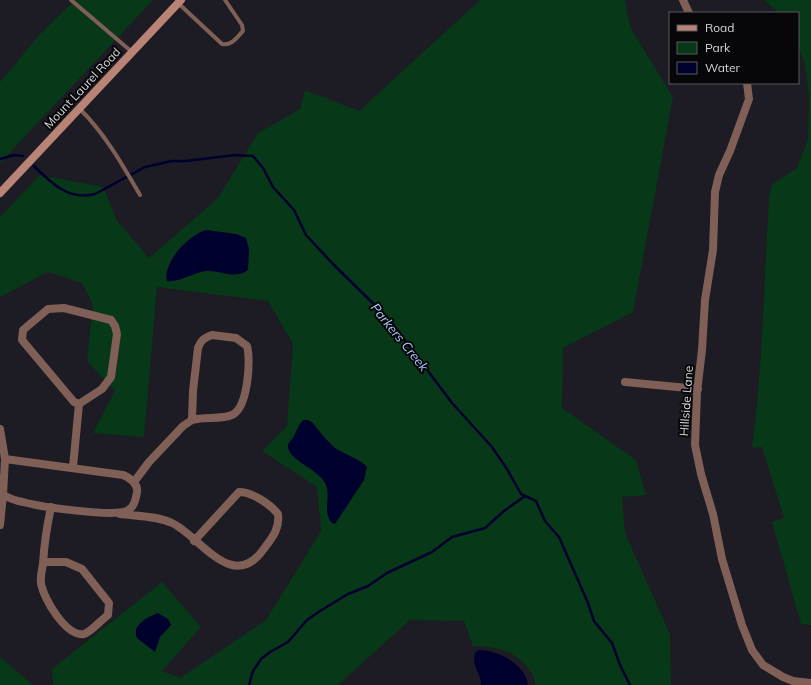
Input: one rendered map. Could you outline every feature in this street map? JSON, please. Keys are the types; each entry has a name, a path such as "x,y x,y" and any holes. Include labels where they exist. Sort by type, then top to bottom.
{"main road":[{"name":"Mount Laurel Road","path":"0,193 180,2"}],"street":[{"path":"683,0 689,12"},
{"name":"Hillside Lane","path":"747,84 749,99 730,151 719,175 715,192 713,250 705,300 698,389 695,438 696,452 712,510 722,559 742,625 756,657 763,665 788,680 811,683"},
{"path":"64,308 111,320 116,326 117,334 111,377 102,389 79,404 74,402 22,340 23,330 48,309 64,308"},
{"path":"134,482 149,462 180,429 192,420 232,415 238,410 244,396 249,361 247,346 242,341 236,338 212,335 205,337 200,342 193,391 192,420"},
{"path":"625,382 698,389"},
{"path":"73,467 79,404"},
{"path":"0,429 5,459 0,525"},
{"path":"5,459 114,473 130,478 138,490 134,505 129,510 118,514"},
{"path":"1,498 52,507 165,520 180,528 194,541 224,563 246,565 262,551 278,528 278,514 273,508 245,492 238,492 194,541"},
{"path":"43,562 66,562 82,569 109,603 108,615 85,634 78,634 72,631 56,615 46,599 41,583 43,562 46,533 52,507"}],"lane":[{"path":"71,0 132,52"},
{"path":"180,2 222,44 225,45 232,42 243,31 242,25 225,0"},
{"path":"79,108 93,122 112,148 140,195"}],"green space":[{"path":"70,0 153,0 0,163 0,82 40,34 72,3"},
{"path":"480,0 625,0 630,27 673,97 633,312 563,348 562,408 636,460 646,495 622,497 625,533 670,634 671,685 535,685 534,678 529,670 522,662 510,653 497,648 473,646 464,621 410,620 338,685 53,685 52,669 162,582 201,627 162,671 180,678 266,620 321,531 317,487 262,451 287,426 293,344 268,301 157,287 144,437 93,433 115,391 87,361 93,305 82,283 48,272 0,297 0,217 40,175 103,187 117,220 149,258 218,198 258,133 300,109 305,90 359,111"},
{"path":"764,0 811,0 811,625 801,624 772,522 784,518 762,447 752,448 759,385 769,197 772,184 797,168 808,139 809,96 805,65 799,48 799,12 778,12"},
{"path":"0,657 33,685 0,685"}],"water":[{"path":"207,230 236,234 246,238 249,249 248,270 238,274 206,271 181,279 167,281 169,266 179,250 200,232"},
{"path":"303,420 312,422 335,448 365,464 367,467 364,480 335,524 329,519 327,510 328,495 323,479 298,461 289,451 288,446"},
{"path":"158,613 168,619 171,625 160,637 155,652 137,638 136,629 142,622"},
{"path":"479,650 502,656 517,665 526,678 528,685 481,685 480,677 474,662 475,653"}],"waterway":[{"name":"Parkers Creek","path":"0,159 14,155 23,156"},
{"name":"Parkers Creek","path":"34,166 47,179 61,189 69,193 86,196 95,194 145,167 172,161 186,161 235,155 253,156 263,168 273,187 294,210 306,235 389,319 452,403 492,447 507,469 521,494 536,501 545,521 559,537 588,603 594,621 612,643 620,665 630,685"},
{"path":"249,685 253,671 261,659 288,642 307,620 320,611 348,594 368,586 387,573 432,552 452,537 485,528 504,511 525,496"}]}
